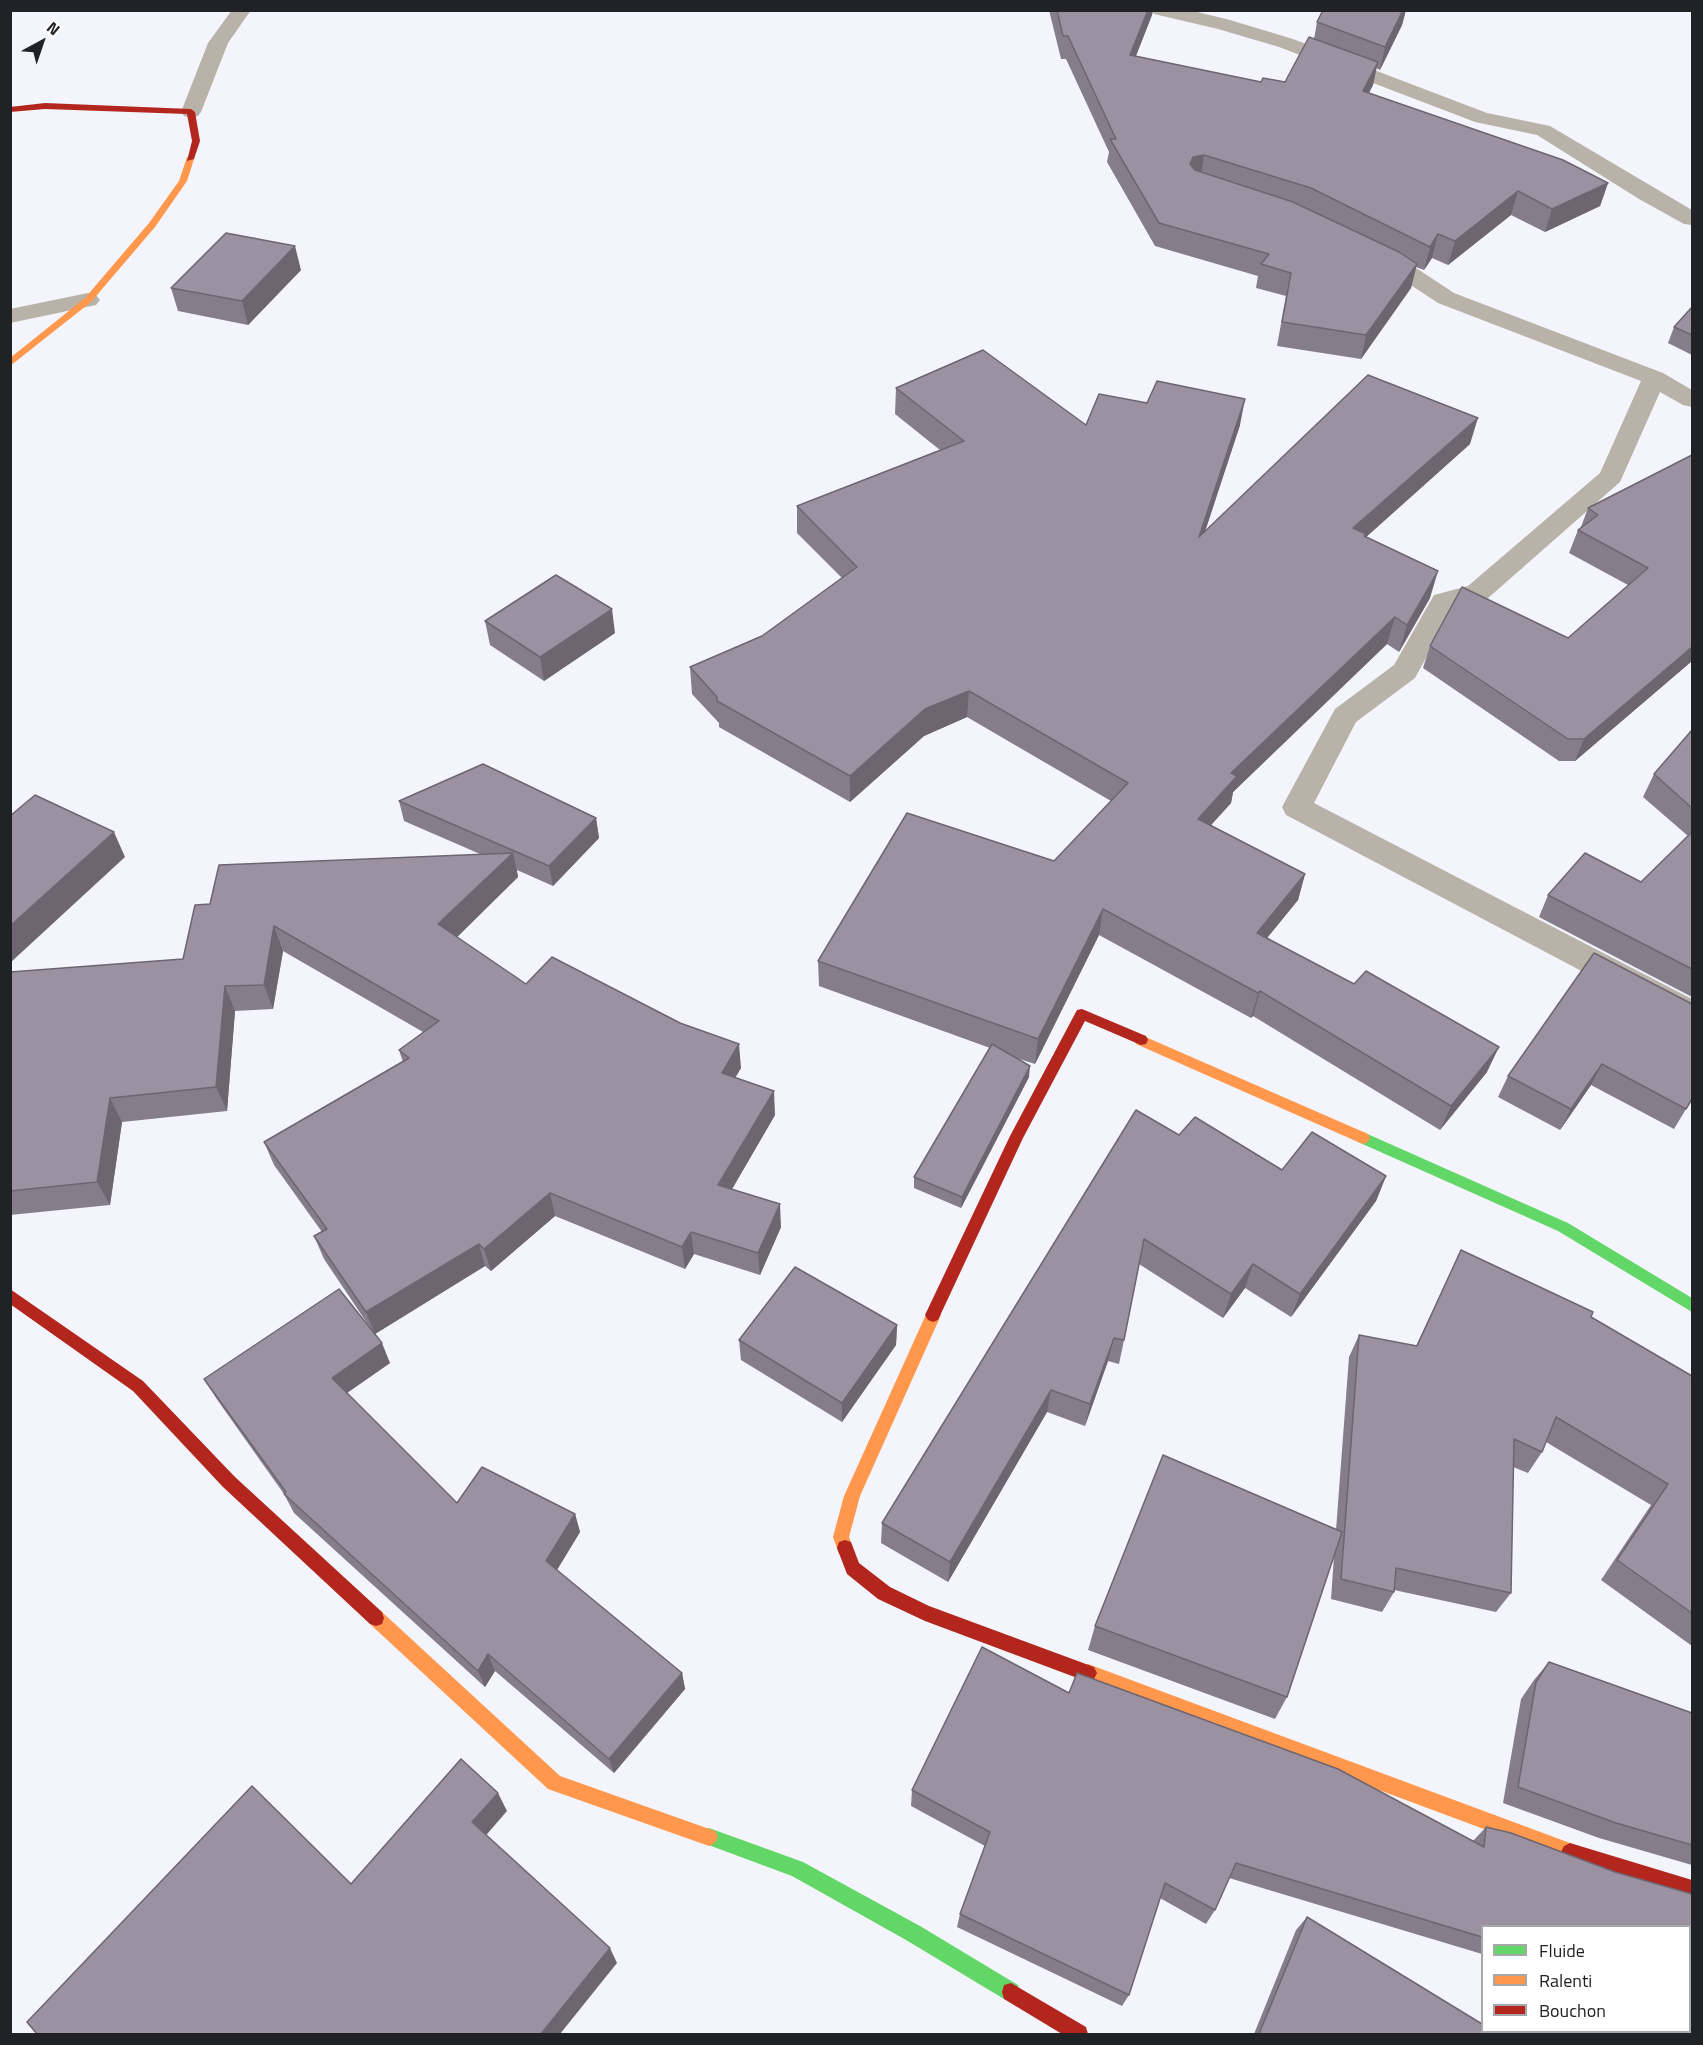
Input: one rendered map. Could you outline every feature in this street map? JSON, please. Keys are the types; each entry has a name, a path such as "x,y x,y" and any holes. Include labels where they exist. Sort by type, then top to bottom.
{"street":[{"path":"10,363 88,300 152,225 183,181 196,141 191,112 218,43 242,10"},
{"path":"1161,10 1223,24 1286,43 1482,118 1543,130 1692,219"},
{"path":"10,110 45,106 191,112"},
{"path":"1360,248 1402,269 1446,298 1654,378 1692,400"},
{"path":"10,316 88,300"},
{"path":"1654,378 1611,477 1477,593 1444,601 1405,671 1345,716 1297,807 1692,1014"},
{"path":"1692,1306 1563,1227 1082,1014 1017,1136 966,1240 852,1496 841,1537 853,1568 884,1593 925,1613 1598,1862 1692,1889"},
{"path":"10,1295 138,1386 229,1482 554,1784 797,1868 913,1933 1079,2034"}],"building":[{"path":"1057,10 1148,10 1130,55 1261,82 1263,78 1285,82 1309,37 1378,62 1363,91 1563,160 1608,183 1552,209 1518,191 1455,241 1438,234 1430,247 1311,188 1204,155 1193,157 1190,164 1195,170 1293,202 1399,252 1417,264 1366,335 1282,322 1291,273 1261,264 1269,254 1159,223 1110,139 1116,139 1068,36 1063,36"},
{"path":"1323,10 1403,10 1385,47 1317,22"},
{"path":"226,233 295,246 242,301 171,288"},
{"path":"1692,307 1692,335 1674,327"},
{"path":"983,350 1086,425 1099,394 1147,403 1157,381 1245,399 1199,537 1368,375 1478,418 1353,528 1366,534 1364,536 1438,571 1407,625 1395,617 1231,773 1237,776 1198,819 1305,874 1257,933 1354,984 1366,971 1499,1047 1451,1106 1260,991 1258,993 1103,909 1038,1039 818,961 907,813 1054,861 1128,783 969,691 925,709 850,776 717,701 717,697 690,667 762,636 857,567 797,506 964,441 896,388"},
{"path":"1692,455 1692,647 1584,739 1568,739 1430,646 1462,587 1568,638 1648,568 1578,530 1598,515 1588,508"},
{"path":"556,575 612,609 540,657 485,621"},
{"path":"1692,730 1692,808 1654,774"},
{"path":"483,764 596,818 549,866 399,801"},
{"path":"35,795 114,832 10,926 10,816"},
{"path":"1692,832 1692,969 1548,895 1585,853 1641,882"},
{"path":"513,853 438,924 526,984 552,957 680,1023 739,1044 722,1073 774,1091 718,1185 780,1204 758,1253 691,1232 682,1247 550,1193 484,1249 479,1244 366,1312 314,1236 327,1229 264,1142 409,1058 399,1050 439,1021 274,926 264,985 225,986 216,1087 110,1098 97,1182 10,1191 10,972 183,959 195,905 210,904 219,865"},
{"path":"1594,953 1692,1004 1692,1099 1686,1109 1602,1064 1571,1109 1508,1076"},
{"path":"992,1044 1030,1066 962,1197 914,1177"},
{"path":"1136,1110 1179,1135 1195,1117 1282,1170 1312,1132 1386,1176 1300,1294 1253,1264 1231,1294 1144,1239 1124,1340 1114,1338 1090,1404 1051,1390 950,1562 882,1523"},
{"path":"1461,1250 1593,1312 1591,1317 1692,1376 1692,1613 1617,1560 1668,1484 1556,1417 1542,1452 1514,1439 1511,1593 1396,1568 1394,1592 1341,1579 1359,1335 1417,1346"},
{"path":"795,1267 897,1325 842,1403 739,1340"},
{"path":"339,1289 382,1343 332,1378 457,1503 482,1467 575,1514 546,1561 682,1673 609,1759 488,1654 478,1671 284,1494 286,1492 204,1379"},
{"path":"1163,1455 1342,1532 1287,1697 1095,1626"},
{"path":"982,1647 1069,1693 1077,1673 1338,1769 1484,1847 1486,1827 1511,1833 1615,1872 1692,1894 1692,2034 1667,2034 1691,2033 1691,1925 1481,1925 1481,1937 1236,1863 1215,1910 1165,1883 1129,1995 960,1914 990,1832 912,1790"},
{"path":"1549,1662 1692,1713 1692,1845 1616,1823 1518,1787 1536,1682"},
{"path":"461,1759 498,1793 472,1822 610,1948 541,2034 37,2034 27,2022 252,1786 351,1884"},
{"path":"1307,1917 1481,2023 1481,2033 1499,2034 1259,2034"}],"traffic: fast":[{"path":"1363,1138 1563,1227 1692,1306"},
{"path":"709,1837 797,1868 913,1933 1011,1992"}],"traffic: slow":[{"path":"10,363 88,300 152,225 183,181 190,159"},
{"path":"1141,1040 1363,1138"},
{"path":"845,1548 841,1537 852,1496 933,1315"},
{"path":"376,1618 554,1783 709,1837"},
{"path":"1088,1673 1570,1852"}],"traffic: jam":[{"path":"10,110 45,106 191,112 196,141 190,159"},
{"path":"933,1315 1017,1136 1082,1014 1141,1040"},
{"path":"10,1295 138,1386 229,1482 376,1618"},
{"path":"845,1548 853,1568 884,1593 925,1613 1088,1673"},
{"path":"1570,1852 1692,1889"},
{"path":"1011,1992 1079,2034"}]}
